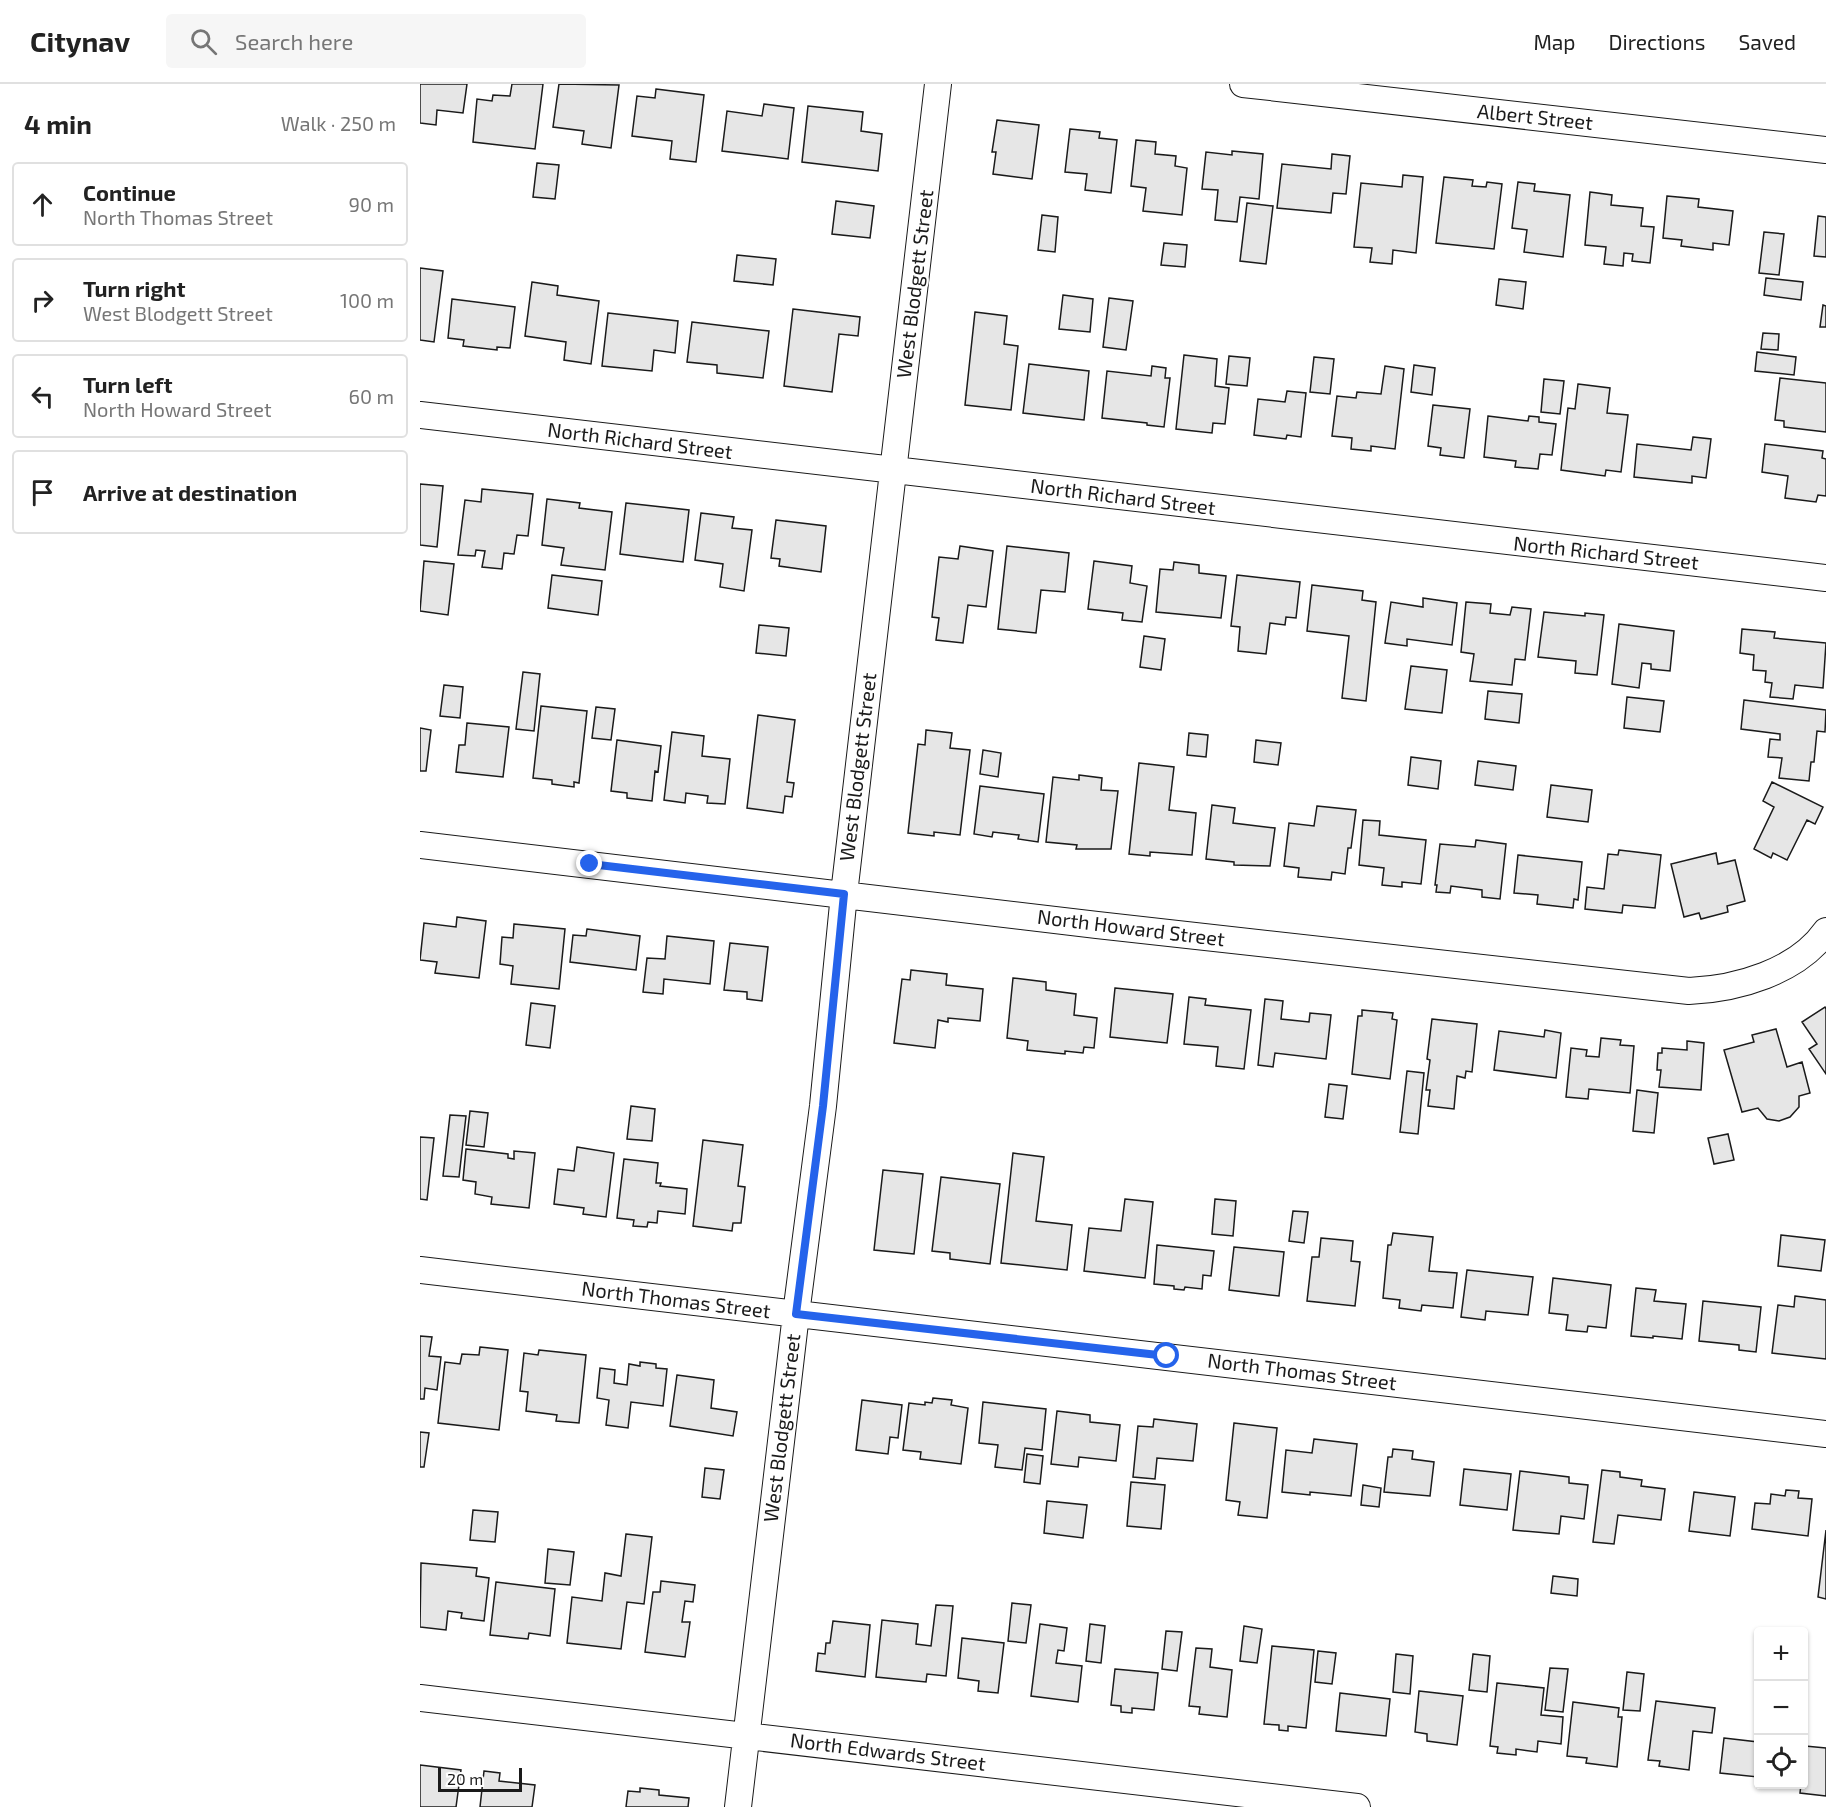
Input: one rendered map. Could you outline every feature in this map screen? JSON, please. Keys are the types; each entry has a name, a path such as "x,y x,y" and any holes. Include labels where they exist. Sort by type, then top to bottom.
{"street":[{"name":"West Blodgett Street","path":"738,1807 823,1106 844,894 938,84"},
{"name":"Albert Street","path":"1243,84 1826,150"},
{"name":"North Richard Street","path":"420,415 1541,547 1826,578"},
{"name":"North Howard Street","path":"420,845 1689,991 1715,990 1745,983 1783,967 1809,949 1826,931"},
{"name":"North Thomas Street","path":"420,1270 1826,1434"},
{"name":"North Edwards Street","path":"420,1698 1357,1807"}],"building":[{"path":"420,84 467,84 463,113 437,110 436,125 420,123"},
{"path":"512,84 543,84 535,149 473,142 477,99 492,101 493,95 510,96"},
{"path":"559,84 619,85 611,148 582,144 584,131 553,127"},
{"path":"656,89 704,95 696,162 670,159 672,141 632,136 637,96 655,98"},
{"path":"764,104 794,108 788,159 722,151 727,111 762,116"},
{"path":"808,106 863,112 861,131 882,134 878,171 802,162"},
{"path":"997,120 1039,125 1032,179 993,174 996,152 992,152"},
{"path":"1070,129 1100,132 1099,138 1117,140 1111,193 1085,190 1087,174 1065,172"},
{"path":"1136,140 1156,142 1155,154 1176,156 1175,166 1187,168 1182,215 1143,211 1146,188 1131,186"},
{"path":"1232,151 1263,154 1259,199 1240,197 1237,222 1215,220 1218,190 1202,189 1206,152 1232,155"},
{"path":"1332,154 1350,156 1346,194 1333,193 1331,213 1277,208 1282,164 1331,169"},
{"path":"537,163 559,165 555,199 533,197"},
{"path":"1403,175 1423,177 1416,253 1393,250 1392,264 1370,262 1372,248 1354,247 1361,183 1402,187"},
{"path":"1444,177 1473,180 1472,186 1486,187 1487,182 1502,184 1494,249 1436,243"},
{"path":"1518,182 1535,184 1534,191 1570,195 1563,257 1524,252 1527,230 1512,228"},
{"path":"1590,192 1612,195 1611,205 1643,208 1641,226 1654,227 1650,263 1632,261 1633,254 1624,253 1623,266 1604,264 1606,247 1585,245"},
{"path":"1667,196 1699,199 1698,207 1733,211 1729,245 1713,243 1713,250 1681,246 1682,240 1663,238"},
{"path":"836,201 874,206 870,238 832,234"},
{"path":"1247,203 1273,206 1266,264 1240,261"},
{"path":"1042,215 1058,217 1055,252 1038,250"},
{"path":"1818,216 1826,217 1826,257 1814,256"},
{"path":"1764,232 1784,234 1779,275 1759,273"},
{"path":"1164,243 1187,245 1185,267 1161,265"},
{"path":"737,255 776,259 773,285 734,281"},
{"path":"420,268 443,271 434,342 420,340"},
{"path":"1766,278 1803,282 1801,300 1764,295"},
{"path":"1499,279 1526,282 1523,309 1496,305"},
{"path":"532,282 558,286 557,295 599,301 591,364 564,360 566,342 525,336"},
{"path":"1063,295 1093,299 1090,332 1059,329"},
{"path":"1109,298 1133,301 1126,350 1103,347"},
{"path":"452,299 515,307 510,348 497,347 497,350 463,346 464,340 448,338"},
{"path":"1823,305 1826,306 1826,327 1820,327"},
{"path":"793,309 860,317 858,336 839,334 832,392 784,386"},
{"path":"975,312 1007,316 1004,344 1018,346 1011,410 965,405"},
{"path":"608,313 678,321 675,353 654,350 652,371 602,366"},
{"path":"692,322 769,331 763,378 717,373 717,365 687,362"},
{"path":"1763,333 1779,334 1778,350 1761,349"},
{"path":"1757,352 1796,357 1794,375 1755,371"},
{"path":"1184,355 1217,359 1215,386 1229,388 1225,424 1213,423 1212,433 1176,429"},
{"path":"1229,356 1250,358 1247,386 1226,384"},
{"path":"1314,357 1334,359 1330,394 1310,392"},
{"path":"1029,364 1089,371 1084,420 1023,413"},
{"path":"1414,365 1435,368 1432,395 1411,392"},
{"path":"1152,366 1166,368 1165,378 1170,378 1164,427 1102,418 1107,371 1151,376"},
{"path":"1385,366 1404,369 1395,449 1371,446 1371,451 1351,449 1352,438 1332,436 1337,396 1356,398 1357,392 1381,394"},
{"path":"1780,378 1826,383 1826,432 1784,427 1784,421 1775,420"},
{"path":"1544,379 1564,381 1560,414 1541,412"},
{"path":"1578,384 1610,388 1607,413 1628,415 1621,472 1606,470 1605,476 1561,470 1568,408 1575,409"},
{"path":"1287,391 1306,393 1301,437 1287,435 1286,439 1254,435 1258,399 1285,402"},
{"path":"1433,405 1470,409 1464,458 1440,455 1441,448 1428,446"},
{"path":"1488,416 1528,421 1529,416 1539,417 1539,422 1556,424 1552,455 1540,454 1538,469 1515,467 1516,461 1484,457"},
{"path":"1693,437 1711,439 1706,478 1692,476 1692,483 1634,477 1637,444 1691,450"},
{"path":"1765,444 1823,451 1822,458 1826,459 1826,496 1818,495 1816,502 1785,498 1788,476 1762,472"},
{"path":"420,484 443,486 437,547 420,545"},
{"path":"482,489 533,494 528,536 517,535 514,554 504,553 502,569 482,567 485,551 476,550 475,556 458,555 465,500 481,502"},
{"path":"547,499 580,503 579,508 612,512 605,570 561,565 564,548 542,545"},
{"path":"626,503 689,510 683,562 620,554"},
{"path":"701,513 734,517 732,528 752,530 744,591 720,587 723,564 695,560"},
{"path":"776,520 826,526 821,572 779,566 780,559 771,558"},
{"path":"960,546 993,551 986,607 968,605 963,643 936,640 939,618 932,617 939,557 958,559"},
{"path":"1007,546 1069,553 1065,592 1041,590 1036,633 998,629"},
{"path":"424,561 454,564 448,615 420,611"},
{"path":"1094,561 1132,566 1130,583 1147,586 1142,622 1122,620 1123,613 1088,609"},
{"path":"1174,562 1199,565 1199,573 1226,576 1221,618 1156,612 1160,569 1173,570"},
{"path":"552,575 602,581 598,615 548,608"},
{"path":"1237,575 1300,582 1296,618 1286,617 1285,625 1270,623 1266,654 1238,651 1240,627 1231,626"},
{"path":"1312,585 1363,591 1362,600 1376,602 1366,701 1342,698 1349,636 1307,631"},
{"path":"1423,598 1457,603 1452,645 1407,639 1407,646 1385,643 1391,602 1423,607"},
{"path":"1466,602 1491,604 1490,613 1510,615 1512,607 1531,609 1525,660 1515,659 1512,685 1470,681 1474,654 1461,652"},
{"path":"1544,612 1585,616 1585,613 1604,615 1597,675 1575,673 1576,661 1538,657"},
{"path":"1619,624 1674,631 1670,671 1651,669 1651,664 1642,663 1639,688 1612,684"},
{"path":"759,625 789,628 786,656 756,653"},
{"path":"1742,629 1775,632 1774,638 1826,643 1823,688 1795,685 1793,699 1770,697 1772,683 1765,682 1766,671 1753,670 1754,655 1740,653"},
{"path":"1144,636 1165,639 1161,670 1140,667"},
{"path":"1411,666 1447,670 1442,713 1405,709"},
{"path":"523,672 540,674 534,731 516,729"},
{"path":"444,685 463,687 460,718 440,716"},
{"path":"1488,691 1522,694 1519,723 1485,719"},
{"path":"1627,697 1664,701 1660,732 1624,728"},
{"path":"1744,700 1826,710 1825,732 1817,731 1814,762 1811,762 1809,781 1779,778 1782,758 1768,757 1770,739 1780,740 1780,734 1741,729"},
{"path":"541,706 587,711 579,783 574,782 574,787 552,784 552,780 533,778"},
{"path":"596,707 615,709 611,740 592,738"},
{"path":"758,715 795,720 787,782 794,783 792,797 785,796 783,813 747,808"},
{"path":"467,723 509,727 503,777 456,772 459,745 465,745"},
{"path":"420,728 431,730 426,771 420,771"},
{"path":"926,730 952,733 950,748 970,750 960,835 934,832 934,836 908,833 918,744 925,745"},
{"path":"672,732 704,736 702,756 730,759 725,804 707,803 708,796 686,793 685,803 664,800"},
{"path":"1189,733 1208,735 1206,757 1187,755"},
{"path":"617,740 661,746 658,772 655,771 652,801 627,798 627,793 611,791"},
{"path":"1256,740 1281,743 1278,765 1254,762"},
{"path":"983,750 1001,753 998,777 980,774"},
{"path":"1411,757 1441,761 1438,789 1408,785"},
{"path":"1478,761 1516,766 1513,790 1475,785"},
{"path":"1139,763 1174,767 1169,810 1196,813 1192,855 1150,852 1150,856 1129,854"},
{"path":"1079,775 1102,778 1101,790 1118,791 1111,849 1076,849 1077,845 1046,842 1053,777 1079,780"},
{"path":"1772,782 1823,807 1815,824 1807,820 1787,860 1773,853 1771,858 1754,849 1774,807 1763,801"},
{"path":"1551,785 1592,790 1588,822 1547,817"},
{"path":"980,786 1044,794 1038,842 1018,839 1019,835 993,832 992,837 974,834"},
{"path":"1212,805 1235,808 1233,823 1275,828 1270,866 1234,865 1234,862 1206,859"},
{"path":"1317,806 1356,810 1345,874 1332,872 1331,880 1298,877 1299,868 1284,866 1289,823 1314,826"},
{"path":"1363,820 1380,821 1379,835 1426,840 1421,884 1402,882 1402,887 1382,885 1384,868 1359,865"},
{"path":"1476,840 1506,844 1500,899 1482,897 1482,890 1451,886 1450,893 1436,892 1440,844 1475,847"},
{"path":"1619,850 1661,855 1655,908 1623,905 1622,913 1585,909 1587,887 1604,889 1608,854 1618,855"},
{"path":"1716,853 1718,864 1735,860 1745,901 1727,906 1728,912 1701,919 1699,913 1684,917 1671,864"},
{"path":"1518,855 1582,862 1578,900 1574,899 1573,908 1537,904 1538,895 1514,893"},
{"path":"457,917 486,921 479,978 435,973 437,962 420,960 424,923 456,927"},
{"path":"514,924 565,929 559,989 511,984 513,966 500,964 502,937 513,938"},
{"path":"587,929 640,936 636,970 570,962 573,935 586,936"},
{"path":"667,936 714,941 710,984 664,979 663,994 643,992 647,958 665,959"},
{"path":"730,943 768,947 762,1001 747,999 747,992 724,990"},
{"path":"911,970 947,974 946,985 983,989 980,1021 948,1018 948,1022 938,1020 935,1048 894,1043 902,979 910,980"},
{"path":"1013,978 1046,982 1046,990 1076,994 1074,1015 1097,1018 1094,1048 1084,1047 1083,1053 1065,1051 1065,1054 1027,1050 1028,1041 1007,1038"},
{"path":"1115,988 1173,994 1167,1043 1110,1037"},
{"path":"1189,997 1206,999 1205,1005 1251,1010 1244,1069 1216,1066 1218,1047 1184,1044"},
{"path":"1265,999 1283,1001 1281,1019 1309,1022 1310,1013 1331,1015 1326,1059 1275,1053 1273,1067 1258,1065"},
{"path":"531,1003 555,1006 550,1048 526,1045"},
{"path":"1825,1007 1826,1074 1809,1049 1817,1044 1802,1022"},
{"path":"1362,1010 1393,1013 1392,1019 1397,1020 1390,1079 1352,1074 1358,1016 1362,1016"},
{"path":"1432,1019 1477,1024 1472,1072 1466,1071 1465,1078 1457,1076 1454,1109 1428,1106 1430,1090 1426,1090 1430,1060 1427,1059"},
{"path":"1776,1029 1787,1067 1802,1062 1810,1093 1799,1096 1799,1107 1790,1117 1779,1121 1767,1119 1758,1108 1742,1112 1724,1050 1754,1042 1752,1035"},
{"path":"1545,1030 1561,1033 1556,1078 1494,1070 1499,1031 1544,1037"},
{"path":"1601,1038 1621,1040 1620,1045 1634,1046 1630,1093 1589,1089 1588,1099 1566,1097 1571,1048 1587,1050 1586,1056 1599,1057"},
{"path":"1687,1041 1704,1043 1701,1090 1659,1087 1661,1070 1657,1070 1658,1053 1662,1053 1662,1048 1687,1050"},
{"path":"1407,1071 1424,1073 1418,1134 1400,1132"},
{"path":"1329,1084 1347,1086 1343,1119 1325,1117"},
{"path":"1637,1090 1658,1093 1654,1133 1633,1131"},
{"path":"631,1106 655,1109 652,1141 627,1139"},
{"path":"470,1111 488,1113 484,1147 466,1145"},
{"path":"450,1115 466,1116 459,1177 443,1176"},
{"path":"1728,1134 1734,1160 1714,1164 1708,1138"},
{"path":"420,1137 434,1138 427,1200 420,1199"},
{"path":"703,1140 743,1145 738,1186 745,1187 741,1223 733,1223 732,1231 693,1226"},
{"path":"577,1147 614,1153 606,1217 583,1214 584,1208 554,1204 558,1169 574,1171"},
{"path":"466,1149 508,1154 508,1158 514,1159 514,1151 535,1153 529,1208 491,1204 492,1197 475,1194 476,1182 463,1180"},
{"path":"1013,1153 1044,1157 1036,1221 1072,1225 1067,1270 1001,1263"},
{"path":"624,1159 658,1163 656,1183 661,1183 660,1186 687,1189 685,1214 658,1211 657,1223 648,1222 647,1227 633,1226 634,1220 617,1218"},
{"path":"883,1170 923,1174 914,1254 874,1250"},
{"path":"941,1177 1000,1184 990,1264 950,1259 950,1253 932,1251"},
{"path":"1125,1199 1153,1202 1145,1278 1084,1271 1089,1228 1121,1231"},
{"path":"1215,1199 1236,1201 1233,1236 1212,1234"},
{"path":"1293,1211 1308,1212 1304,1243 1289,1241"},
{"path":"1393,1233 1433,1237 1429,1271 1457,1273 1453,1308 1422,1305 1421,1311 1399,1308 1400,1300 1383,1298 1388,1245 1391,1245"},
{"path":"1781,1235 1825,1240 1821,1271 1778,1266"},
{"path":"1321,1238 1353,1241 1351,1261 1360,1262 1355,1306 1307,1301 1312,1257 1319,1257"},
{"path":"1157,1245 1214,1251 1211,1276 1203,1275 1202,1289 1185,1287 1184,1290 1174,1289 1174,1286 1154,1284"},
{"path":"1234,1247 1284,1252 1279,1296 1229,1290"},
{"path":"1467,1270 1533,1277 1528,1315 1486,1311 1485,1320 1461,1317"},
{"path":"1553,1278 1611,1285 1606,1328 1588,1326 1587,1332 1566,1330 1568,1315 1549,1313"},
{"path":"1636,1288 1656,1290 1654,1301 1686,1304 1682,1339 1631,1336"},
{"path":"1795,1296 1826,1300 1826,1359 1772,1353 1778,1305 1794,1307"},
{"path":"1703,1301 1761,1307 1756,1352 1739,1350 1739,1345 1699,1341"},
{"path":"420,1336 432,1337 429,1356 441,1357 437,1390 425,1388 424,1399 420,1399"},
{"path":"480,1347 508,1350 499,1430 438,1423 445,1362 460,1364 462,1354 479,1355"},
{"path":"539,1350 586,1355 579,1423 556,1421 557,1415 526,1411 528,1392 520,1391 524,1353 538,1355"},
{"path":"640,1362 656,1364 656,1368 667,1369 663,1406 631,1402 628,1428 606,1425 609,1400 597,1398 600,1368 615,1370 614,1383 627,1385 629,1364 640,1366"},
{"path":"677,1375 714,1380 711,1408 737,1412 733,1436 670,1426"},
{"path":"933,1398 952,1400 951,1405 968,1408 961,1464 920,1459 921,1452 903,1450 909,1403 925,1405 925,1402 932,1403"},
{"path":"862,1400 902,1405 898,1438 890,1437 888,1454 856,1450"},
{"path":"983,1402 1046,1409 1042,1450 1025,1448 1022,1470 995,1467 998,1445 979,1443"},
{"path":"1057,1411 1090,1415 1090,1422 1120,1425 1116,1461 1079,1457 1078,1467 1051,1464"},
{"path":"1154,1419 1197,1424 1193,1461 1157,1458 1155,1479 1133,1477 1138,1426 1153,1427"},
{"path":"1234,1423 1277,1428 1267,1518 1238,1515 1240,1502 1226,1500"},
{"path":"420,1432 429,1433 424,1467 420,1467"},
{"path":"1314,1439 1357,1444 1351,1496 1282,1492 1286,1450 1312,1453"},
{"path":"1393,1449 1413,1451 1412,1459 1434,1462 1430,1496 1384,1492 1388,1457 1392,1457"},
{"path":"1027,1454 1043,1456 1040,1484 1024,1482"},
{"path":"705,1468 724,1470 720,1499 702,1497"},
{"path":"1464,1469 1511,1474 1507,1510 1460,1505"},
{"path":"1602,1470 1620,1472 1620,1477 1642,1480 1641,1486 1665,1489 1661,1520 1618,1515 1614,1544 1593,1542"},
{"path":"1520,1471 1569,1477 1569,1483 1588,1485 1584,1519 1561,1516 1559,1534 1513,1530"},
{"path":"1131,1482 1165,1485 1161,1529 1127,1526"},
{"path":"1363,1485 1381,1488 1379,1507 1361,1505"},
{"path":"1786,1490 1799,1491 1798,1498 1812,1499 1808,1536 1752,1529 1755,1503 1770,1504 1771,1494 1785,1496"},
{"path":"1694,1492 1735,1497 1730,1536 1689,1531"},
{"path":"1047,1501 1087,1505 1083,1538 1044,1533"},
{"path":"473,1510 498,1512 495,1542 470,1540"},
{"path":"1826,1530 1826,1599 1818,1597"},
{"path":"626,1534 652,1537 644,1604 627,1602 621,1649 567,1643 572,1597 602,1601 605,1573 621,1576"},
{"path":"548,1549 574,1552 570,1585 545,1583"},
{"path":"421,1563 477,1568 476,1576 489,1578 484,1621 461,1618 462,1613 448,1611 446,1630 420,1627"},
{"path":"1553,1576 1578,1579 1577,1596 1551,1593"},
{"path":"661,1581 695,1585 693,1602 685,1601 682,1622 690,1622 685,1657 645,1652 653,1592 660,1592"},
{"path":"496,1582 555,1589 550,1636 529,1633 528,1639 490,1635"},
{"path":"1012,1603 1031,1605 1026,1643 1008,1641"},
{"path":"936,1605 953,1606 946,1676 927,1674 926,1682 876,1677 882,1620 918,1624 916,1644 931,1646"},
{"path":"833,1621 870,1625 865,1677 816,1671 818,1653 825,1654 826,1643 830,1643"},
{"path":"1040,1624 1067,1628 1064,1651 1058,1650 1056,1663 1082,1666 1078,1702 1031,1696"},
{"path":"1090,1624 1105,1626 1101,1663 1086,1661"},
{"path":"1244,1626 1262,1629 1257,1663 1240,1661"},
{"path":"1166,1631 1182,1632 1177,1671 1162,1669"},
{"path":"962,1638 1004,1643 998,1693 978,1691 979,1681 958,1678"},
{"path":"1272,1646 1314,1650 1306,1728 1288,1726 1288,1731 1279,1730 1279,1725 1264,1724"},
{"path":"1196,1648 1212,1649 1210,1667 1232,1670 1227,1717 1199,1714 1200,1707 1189,1706"},
{"path":"1318,1651 1336,1653 1332,1684 1315,1682"},
{"path":"1396,1654 1413,1656 1410,1694 1393,1692"},
{"path":"1473,1654 1490,1656 1487,1692 1469,1690"},
{"path":"1550,1668 1568,1669 1563,1712 1545,1710"},
{"path":"1115,1669 1158,1673 1154,1710 1132,1708 1132,1713 1121,1712 1121,1706 1111,1705"},
{"path":"1627,1672 1644,1674 1640,1711 1623,1710"},
{"path":"1497,1683 1544,1688 1541,1715 1563,1717 1561,1744 1538,1741 1537,1752 1516,1749 1516,1755 1497,1753 1498,1747 1490,1746"},
{"path":"1419,1691 1463,1696 1457,1745 1427,1741 1427,1734 1415,1732"},
{"path":"1340,1693 1390,1699 1386,1736 1336,1731"},
{"path":"1656,1701 1715,1708 1712,1733 1693,1731 1689,1770 1659,1766 1660,1761 1648,1760"},
{"path":"1573,1702 1619,1708 1618,1717 1622,1717 1617,1767 1586,1763 1587,1758 1567,1756"},
{"path":"1724,1738 1754,1742 1754,1777 1720,1773"},
{"path":"1808,1746 1826,1748 1826,1796 1800,1793 1800,1789 1808,1789"},
{"path":"420,1765 461,1770 456,1807 420,1807"},
{"path":"484,1771 500,1773 499,1781 535,1785 532,1807 480,1807"},
{"path":"640,1788 659,1790 659,1795 689,1798 688,1807 626,1807 628,1791 640,1792"}],"route":[{"path":"590,864 844,894 823,1106 796,1314 1167,1356"}]}
